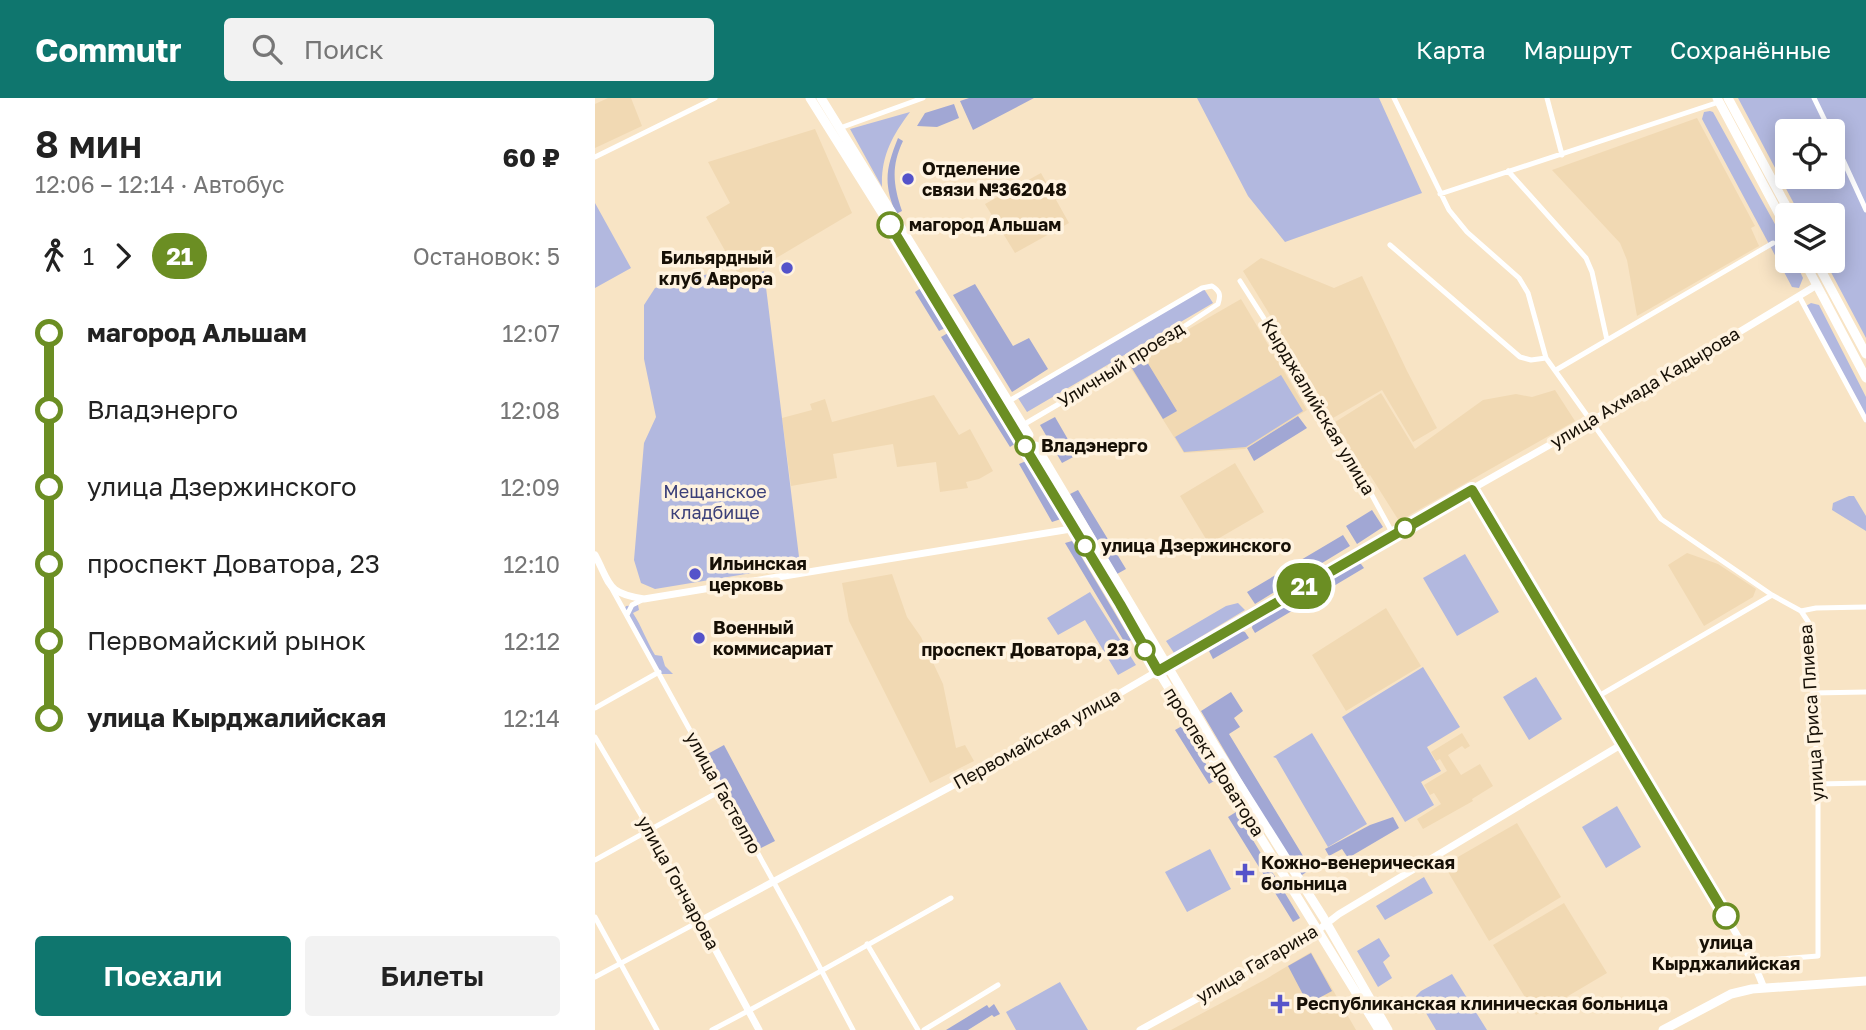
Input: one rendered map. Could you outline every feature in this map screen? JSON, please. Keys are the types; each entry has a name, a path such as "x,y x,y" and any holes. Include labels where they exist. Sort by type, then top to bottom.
{"main road":[{"name":"проспект Доватора","path":"810,98 836,130 1029,435"},
{"name":"проспект Доватора","path":"821,98 836,130 1080,527 1163,668 1388,1030"},
{"path":"1721,99 1784,203"},
{"path":"1721,99 1775,205"},
{"path":"1810,273 1866,378"},
{"path":"1822,273 1866,354"},
{"name":"проспект Доватора","path":"1036,446 1080,527"},
{"name":"проспект Доватора","path":"1323,926 1379,1030"},
{"path":"1663,1030 1731,994 1764,988 1866,981"}],"street":[{"path":"595,157 715,98"},
{"path":"836,130 923,98"},
{"path":"1390,244 1520,357 1531,360 1546,358 1528,293 1520,278 1459,223 1440,194 1394,98"},
{"path":"1546,98 1562,155"},
{"path":"1815,98 1824,119"},
{"path":"1440,194 1562,155 1721,99"},
{"path":"1845,164 1866,210"},
{"path":"1508,171 1586,258 1592,272 1607,340"},
{"path":"1556,370 1773,243"},
{"name":"Кырджалийская улица","path":"1240,281 1343,442 1393,534"},
{"name":"улица Ахмада Кадырова","path":"1472,490 1817,285"},
{"name":"Уличный проезд","path":"1009,401 1202,288 1212,286 1216,289 1220,296 1218,304 1132,360 1023,425"},
{"path":"1799,296 1866,420"},
{"name":"улица Гриса Плиева","path":"1546,358 1661,519 1772,595 1801,611 1809,623 1818,784 1818,956 1780,959 1755,967"},
{"path":"1472,490 1624,743 1755,967 1764,988"},
{"name":"Первомайская улица","path":"595,977 1039,740 1472,490"},
{"path":"627,615 632,605 644,599 1080,527"},
{"name":"улица Гастелло","path":"596,557 853,1030"},
{"path":"611,587 622,595 644,599"},
{"path":"1597,697 1772,595"},
{"path":"1801,611 1866,607"},
{"path":"595,708 659,672"},
{"path":"1813,693 1866,692"},
{"name":"улица Гончарова","path":"595,737 650,830 759,1030"},
{"name":"улица Гагарина","path":"1140,1030 1307,938 1624,743"},
{"path":"1818,784 1866,783"},
{"path":"595,860 722,790"},
{"path":"712,1030 823,972 950,898"},
{"path":"595,917 657,1030"},
{"path":"867,944 918,1030"},
{"path":"924,1030 998,985"}],"shaded area":[{"path":"608,98 631,98 642,126 595,148 595,104"},
{"path":"969,98 1034,98 973,130 960,101"},
{"path":"954,104 959,118 937,127 917,126 925,113"},
{"path":"1697,118 1755,226 1751,228 1759,246 1637,316 1627,260 1620,243 1552,170"},
{"path":"815,129 852,213 741,279 706,217 730,203 708,162"},
{"path":"898,138 903,141 895,176 902,211 896,214 889,193 888,176"},
{"path":"1041,173 1069,223 1015,253 985,204"},
{"path":"1261,258 1334,288 1362,276 1437,428 1413,442 1382,390 1333,418 1243,271"},
{"path":"975,284 1013,346 1029,338 1048,369 1012,392 953,295"},
{"path":"921,288 945,328 939,331 915,292"},
{"path":"1241,299 1307,410 1245,449 1184,453 1128,364"},
{"path":"948,333 1016,443 1010,447 941,337"},
{"path":"1144,357 1177,411 1163,419 1130,365"},
{"path":"1555,390 1575,421 1399,521 1370,475 1365,477 1332,424 1381,393 1415,449 1483,400 1516,394 1532,397"},
{"path":"934,395 959,435 970,429 993,471 979,479 966,482 968,488 940,492 936,462 897,467 893,444 833,454 837,478 791,486 782,418 812,410 810,404 825,399 832,422"},
{"path":"1298,416 1307,428 1254,461 1247,448"},
{"path":"1055,417 1077,455 1062,463 1040,425"},
{"path":"1026,461 1061,519 1052,522 1019,464"},
{"path":"1235,463 1264,512 1209,544 1180,496"},
{"path":"1078,490 1126,569 1117,574 1070,494"},
{"path":"1372,510 1383,527 1357,544 1346,526"},
{"path":"1343,535 1350,546 1255,604 1247,592"},
{"path":"1072,541 1131,640 1125,643 1065,543"},
{"path":"1687,553 1718,564 1756,589 1753,597 1704,626 1668,565"},
{"path":"1354,562 1364,568 1255,633 1252,628 1253,621"},
{"path":"892,574 907,617 921,637 943,684 956,748 965,745 974,761 930,783 849,621 842,583"},
{"path":"1386,608 1421,666 1346,711 1312,655"},
{"path":"1241,631 1249,638 1213,659 1209,651"},
{"path":"1231,692 1243,711 1234,718 1240,727 1229,734 1311,869 1299,877 1201,711"},
{"path":"1182,726 1216,780 1209,784 1175,730"},
{"path":"1462,733 1470,746 1465,749 1462,746 1448,755 1461,775 1480,764 1493,786 1472,799 1473,801 1423,829 1417,819 1441,804 1434,793 1430,795 1424,785 1447,771 1440,759 1436,761 1431,752"},
{"path":"724,745 775,841 755,851 704,756"},
{"path":"1236,812 1300,918 1293,922 1228,817"},
{"path":"1393,817 1399,828 1348,858 1342,849 1329,856 1325,849 1370,825"},
{"path":"1517,823 1561,897 1489,941 1444,865"},
{"path":"1564,903 1607,973 1536,1015 1493,945"},
{"name":"Республиканская клиническая больница","path":"1311,952 1356,1030 1171,1030 1266,979"},
{"path":"1311,953 1332,991 1308,1004 1288,966"},
{"path":"994,1004 1000,1014 994,1017 992,1015 968,1030 946,1030 987,1005 989,1008"}],"green space":[{"path":"1197,98 1379,98 1422,193 1285,242 1248,196"},
{"path":"1738,98 1866,98 1866,338 1831,273 1845,273 1845,203 1794,203 1786,189 1845,189 1845,119 1775,119 1775,168"},
{"path":"910,112 889,147 883,166 882,187 850,129"},
{"path":"1704,112 1713,112 1775,224 1775,255 1702,119"},
{"path":"595,203 631,268 595,288"},
{"name":"Мещанское кладбище","path":"764,271 800,565 655,589 641,583 634,560 644,443 656,417 644,359 644,305 655,288 712,273 728,284"},
{"path":"1784,273 1801,273 1803,278 1799,288 1792,287"},
{"path":"1204,289 1213,303 1027,412 1018,398"},
{"path":"1811,303 1819,305 1866,397 1866,423 1810,316 1806,306"},
{"path":"1281,375 1303,411 1246,447 1184,452 1175,437"},
{"path":"1854,496 1866,516 1866,531 1832,510 1833,503"},
{"path":"1465,554 1499,612 1457,636 1423,578"},
{"path":"1090,592 1136,665 1118,675 1085,620 1058,635 1047,618"},
{"path":"1238,603 1245,610 1174,653 1166,641 1226,606"},
{"path":"638,605 639,610 633,613 655,655 662,656 665,666 673,674 661,674 623,612 626,606"},
{"path":"1423,667 1460,727 1427,747 1441,771 1421,782 1434,805 1405,822 1342,717"},
{"path":"1536,677 1562,719 1529,740 1503,697"},
{"path":"1312,733 1367,824 1328,847 1273,757"},
{"path":"1617,806 1641,847 1606,868 1582,827"},
{"path":"1210,849 1231,889 1187,912 1165,872"},
{"path":"1424,877 1433,893 1385,920 1376,906"},
{"path":"1379,938 1390,956 1383,962 1392,978 1378,987 1357,951"},
{"path":"1452,974 1487,1030 1436,1030 1416,996"},
{"path":"1060,982 1088,1030 1016,1030 1006,1012"}],"bus line":[{"name":"21","path":"890,225 1158,671 1472,490 1726,916"}],"place":[{"name":"Отделение связи №362048","path":"908,179"},
{"name":"магород Альшам","path":"890,225"},
{"name":"Бильярдный клуб Аврора","path":"787,268"},
{"name":"Владэнерго","path":"1025,446"},
{"name":"улица Дзержинского","path":"1085,546"},
{"name":"Ильинская церковь","path":"695,574"},
{"name":"Военный коммисариат","path":"699,638"},
{"name":"проспект Доватора, 23","path":"1145,650"},
{"name":"Кожно-венерическая больница","path":"1245,873"},
{"name":"улица Кырджалийская","path":"1726,916"},
{"name":"Республиканская клиническая больница","path":"1280,1004"}]}
